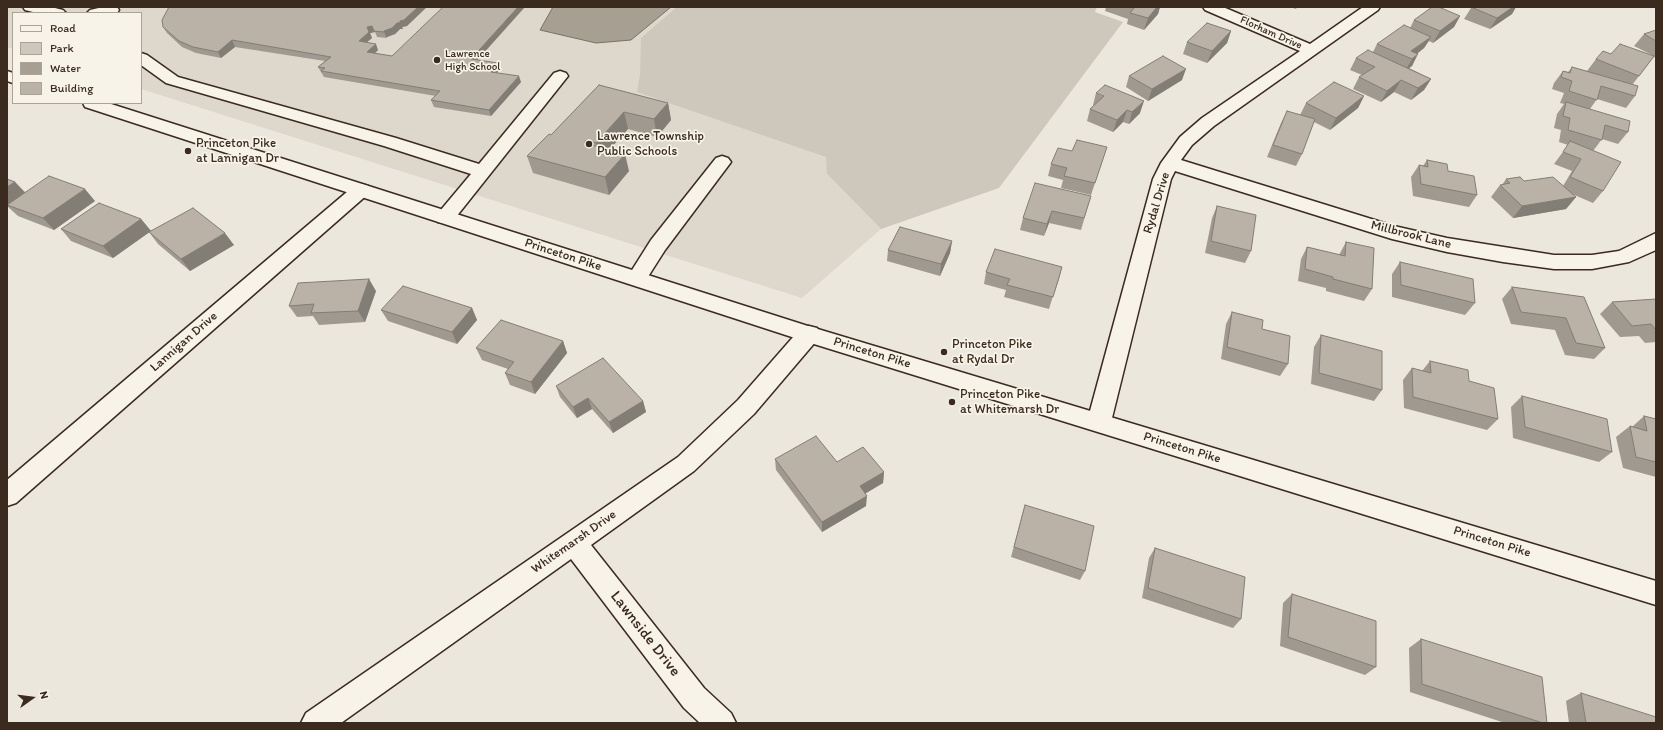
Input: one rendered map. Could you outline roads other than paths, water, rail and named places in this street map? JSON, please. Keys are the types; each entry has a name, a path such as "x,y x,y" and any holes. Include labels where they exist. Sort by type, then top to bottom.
{"street":[{"path":"30,7 53,12"},
{"name":"Florham Drive","path":"1210,7 1311,50"},
{"name":"Rydal Drive","path":"1099,422 1162,179 1170,163 1186,141 1208,122 1373,7"},
{"path":"101,12 113,10"},
{"path":"142,59 172,80 390,142 482,171"},
{"path":"445,217 560,76"},
{"name":"Princeton Pike","path":"94,104 809,334 1656,593"},
{"path":"637,278 658,244 722,162"},
{"name":"Millbrook Lane","path":"1170,163 1392,232 1447,245 1503,255 1554,262 1592,262 1622,256 1646,247 1656,240"},
{"name":"Lannigan Drive","path":"7,495 361,190"},
{"name":"Whitemarsh Drive","path":"316,723 686,464 746,407 809,334"},
{"name":"Lawnside Drive","path":"574,542 694,698 721,723"}],"water":[{"path":"553,7 671,7 631,40 596,43 540,30"}],"place":[{"name":"Lawrence High School","path":"437,60"},
{"name":"Lawrence Township Public Schools","path":"589,144"},
{"name":"Princeton Pike at Lannigan Dr","path":"188,151"},
{"name":"Princeton Pike at Rydal Dr","path":"944,352"},
{"name":"Princeton Pike at Whitemarsh Dr","path":"952,402"}]}
